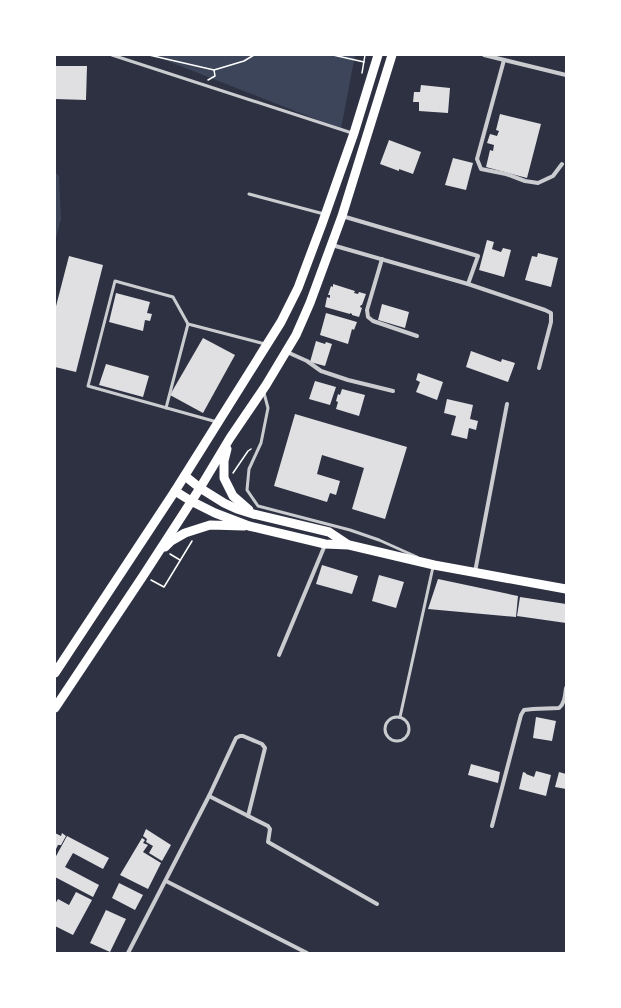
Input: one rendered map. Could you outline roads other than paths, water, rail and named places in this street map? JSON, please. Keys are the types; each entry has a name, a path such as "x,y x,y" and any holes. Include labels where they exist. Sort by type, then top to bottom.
{"main road":[{"path":"55,673 185,476 281,322 298,288 326,215 354,134 378,55"},
{"path":"55,708 200,488 296,335 310,303 342,216 392,55"},
{"path":"230,438 224,461 224,478 233,496 253,514"},
{"path":"185,476 200,488 224,503 253,514 329,532 349,544"},
{"path":"175,491 214,513 249,526 325,544 349,544 434,565 566,588"},
{"path":"152,561 171,541 185,533 210,525 249,526"}],"street":[{"path":"484,55 566,75"},
{"path":"504,60 476,158 482,169 506,174 525,181 538,183 552,176 562,164"},
{"path":"342,216 478,256 468,284"},
{"path":"332,245 468,284 551,313 551,322 539,368"},
{"path":"382,259 367,310 368,317 373,321 417,336"},
{"path":"286,351 307,361 321,371 348,380 393,391"},
{"path":"475,572 507,404"},
{"path":"279,655 325,544"},
{"path":"492,826 521,715 524,710 561,707 565,699 566,688"},
{"path":"128,953 209,796 236,738 240,736 262,744 265,748 248,816"},
{"path":"209,796 269,827 270,831 268,842 377,904"},
{"path":"166,881 306,953"}],"lane":[{"path":"112,55 354,134"},
{"path":"249,194 326,215"},
{"path":"166,408 188,324 173,297 115,281 88,386 166,408 219,422"},
{"path":"188,324 267,345"},
{"path":"263,389 268,408 262,443 249,469 247,490 258,506 350,530 379,540 434,565 400,717"},
{"path":"396,716 400,717 407,721 409,730 406,737 398,741 394,741 387,737 384,726 388,719 396,716"}]}
